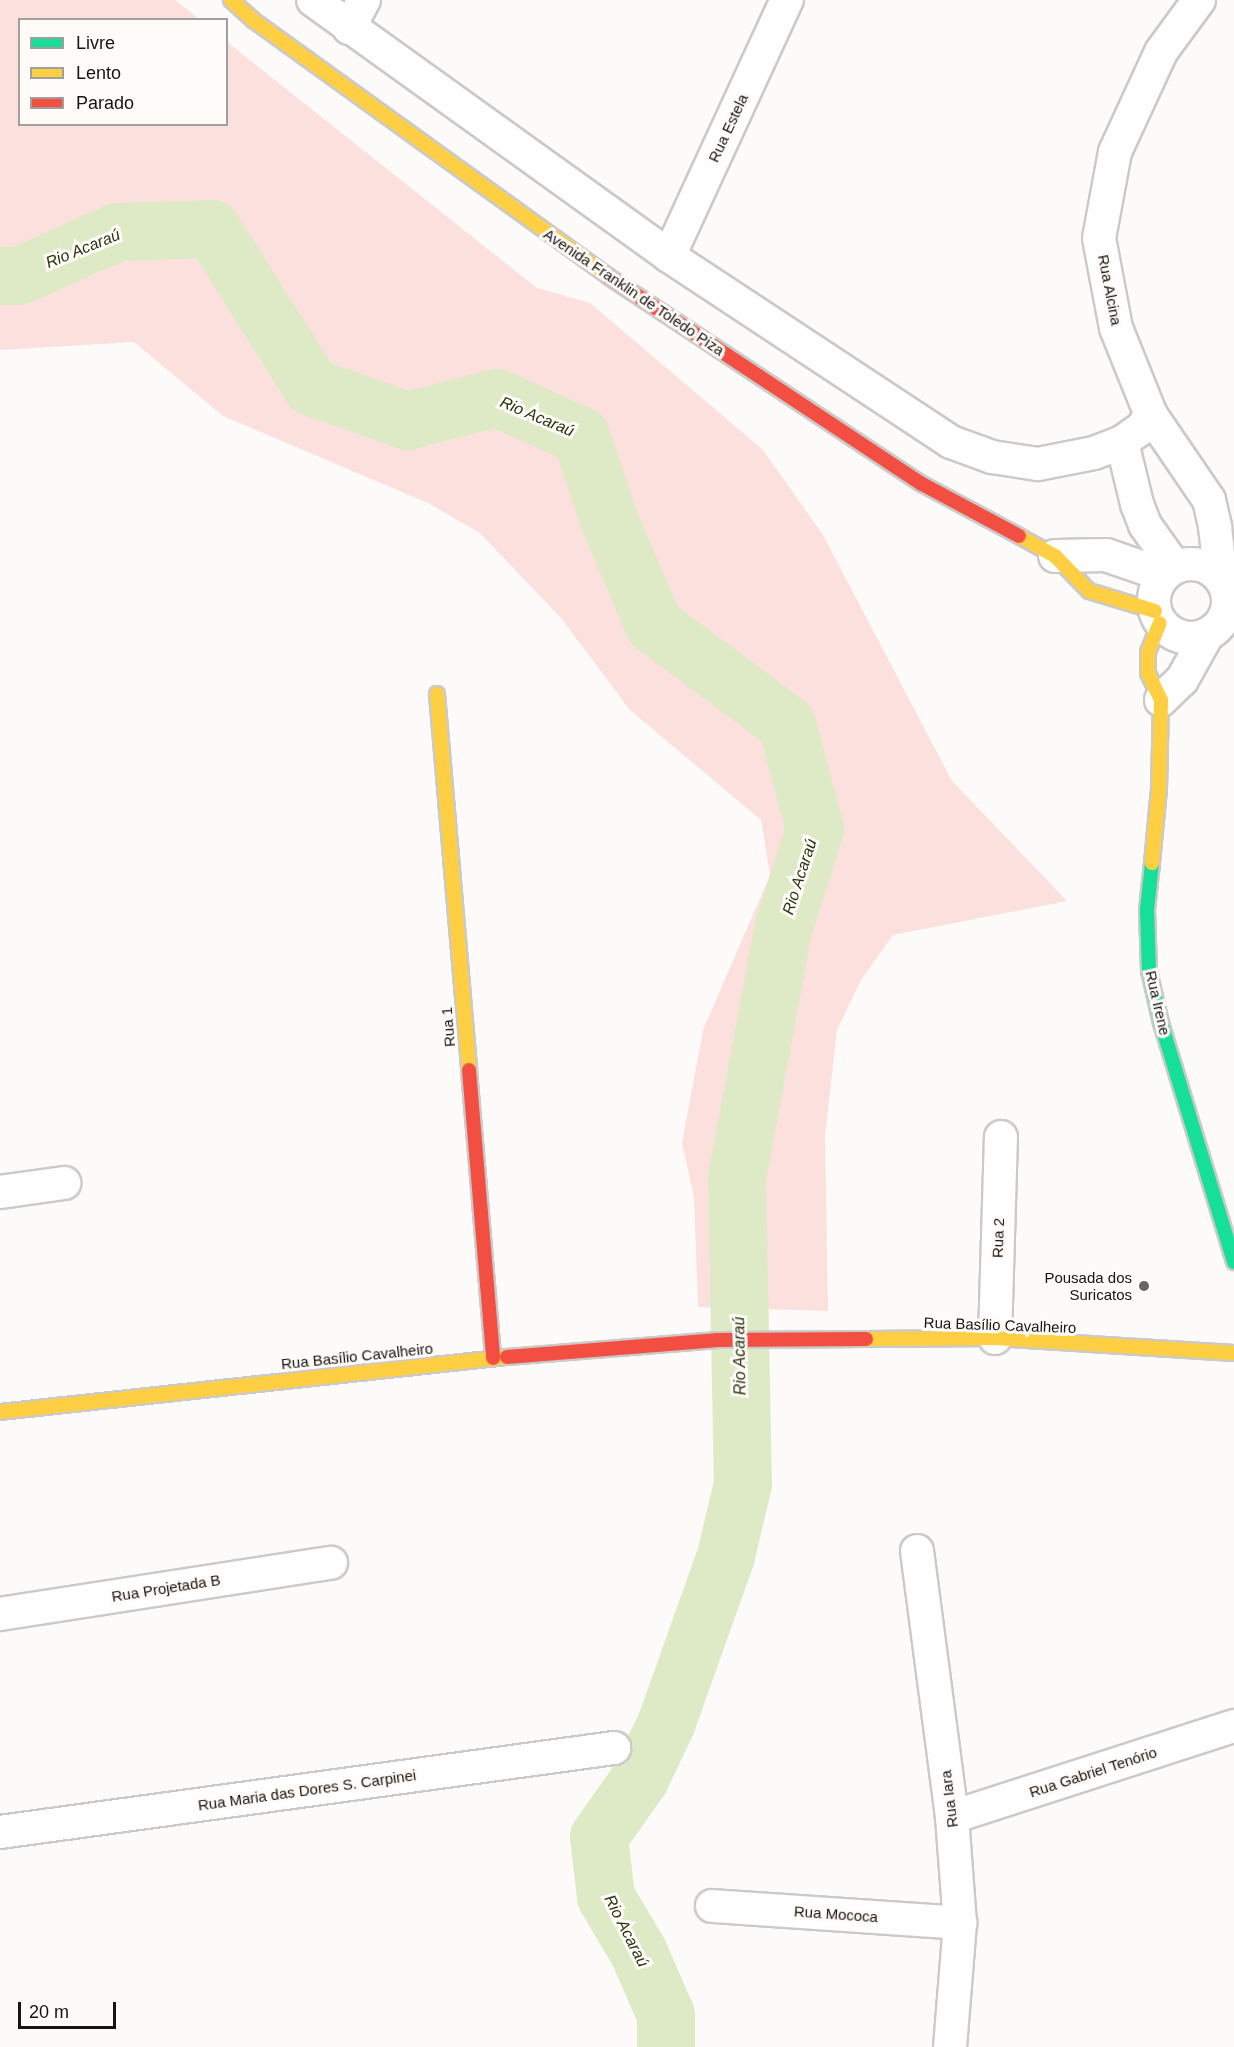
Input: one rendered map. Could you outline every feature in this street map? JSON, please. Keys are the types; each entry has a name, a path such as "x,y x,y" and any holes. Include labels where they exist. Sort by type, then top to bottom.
{"street":[{"name":"Avenida Franklin de Toledo Piza","path":"231,0 253,20 608,277 922,484 1055,556 1089,591 1158,617"},
{"path":"313,0 669,256 951,442 992,457 1038,464 1094,453 1122,442 1142,428 1151,415"},
{"path":"349,28 364,0"},
{"name":"Rua Estela","path":"669,256 787,0"},
{"name":"Rua Alcina","path":"1199,0 1161,52 1115,152 1099,238 1116,328 1151,415 1209,500 1227,588"},
{"path":"1122,442 1137,504 1145,525 1169,571"},
{"name":"Avenida Franklin de Toledo Piza","path":"1055,556 1106,555 1169,571"},
{"path":"1161,700 1182,680 1219,630 1228,604 1227,588 1212,570 1190,563 1169,571 1157,586 1154,598 1158,617 1170,632 1182,637 1219,630"},
{"name":"Rua Irene","path":"1158,617 1148,652 1148,673 1161,700 1159,789 1147,910 1149,970 1161,1023 1234,1262"},
{"name":"Rua 1","path":"437,694 493,1358"},
{"name":"Rua 2","path":"995,1338 1001,1137"},
{"path":"0,1192 64,1183"},
{"name":"Rua Basílio Cavalheiro","path":"0,1412 493,1358 718,1340 995,1338 1234,1353"},
{"name":"Rua Iara","path":"917,1551 952,1818 960,1923 950,2047"},
{"name":"Rua Projetada B","path":"0,1614 331,1563"},
{"name":"Rua Gabriel Tenório","path":"952,1818 1234,1726"},
{"name":"Rua Maria das Dores S. Carpinei","path":"0,1832 614,1749"},
{"name":"Rua Mococa","path":"712,1906 960,1923"}],"shaded area":[{"path":"0,0 175,0 198,18 18,18 18,126 228,126 228,43 537,288 590,303 763,450 823,535 952,781 1067,901 893,935 861,980 837,1030 825,1136 828,1311 698,1307 694,1197 682,1143 703,1030 770,875 761,820 630,710 561,618 480,533 428,503 223,416 134,342 0,350"}],"waterway":[{"name":"Rio Acaraú","path":"0,276 19,276 118,232 212,229 312,387 407,421 497,398 581,436 610,522 654,625 787,724 815,829 783,930 737,1177 743,1484 726,1556 667,1722 640,1779 599,1837 606,1897 639,1953 666,2015 666,2047"}],"traffic: fast":[{"path":"1152,863 1147,910 1149,971 1161,1023 1234,1262"}],"traffic: slow":[{"path":"231,0 253,20 609,277"},
{"path":"1019,536 1055,556 1089,591 1155,611"},
{"path":"1152,863 1159,789 1161,700 1148,673 1148,652 1160,623"},
{"path":"437,694 469,1070"},
{"path":"866,1339 995,1338 1234,1353"},
{"path":"0,1412 507,1357"}],"traffic: jam":[{"path":"609,277 922,484 1019,536"},
{"path":"469,1070 493,1358"},
{"path":"507,1357 718,1340 866,1339"}],"place":[{"name":"Pousada dos Suricatos","path":"1144,1286"}]}
